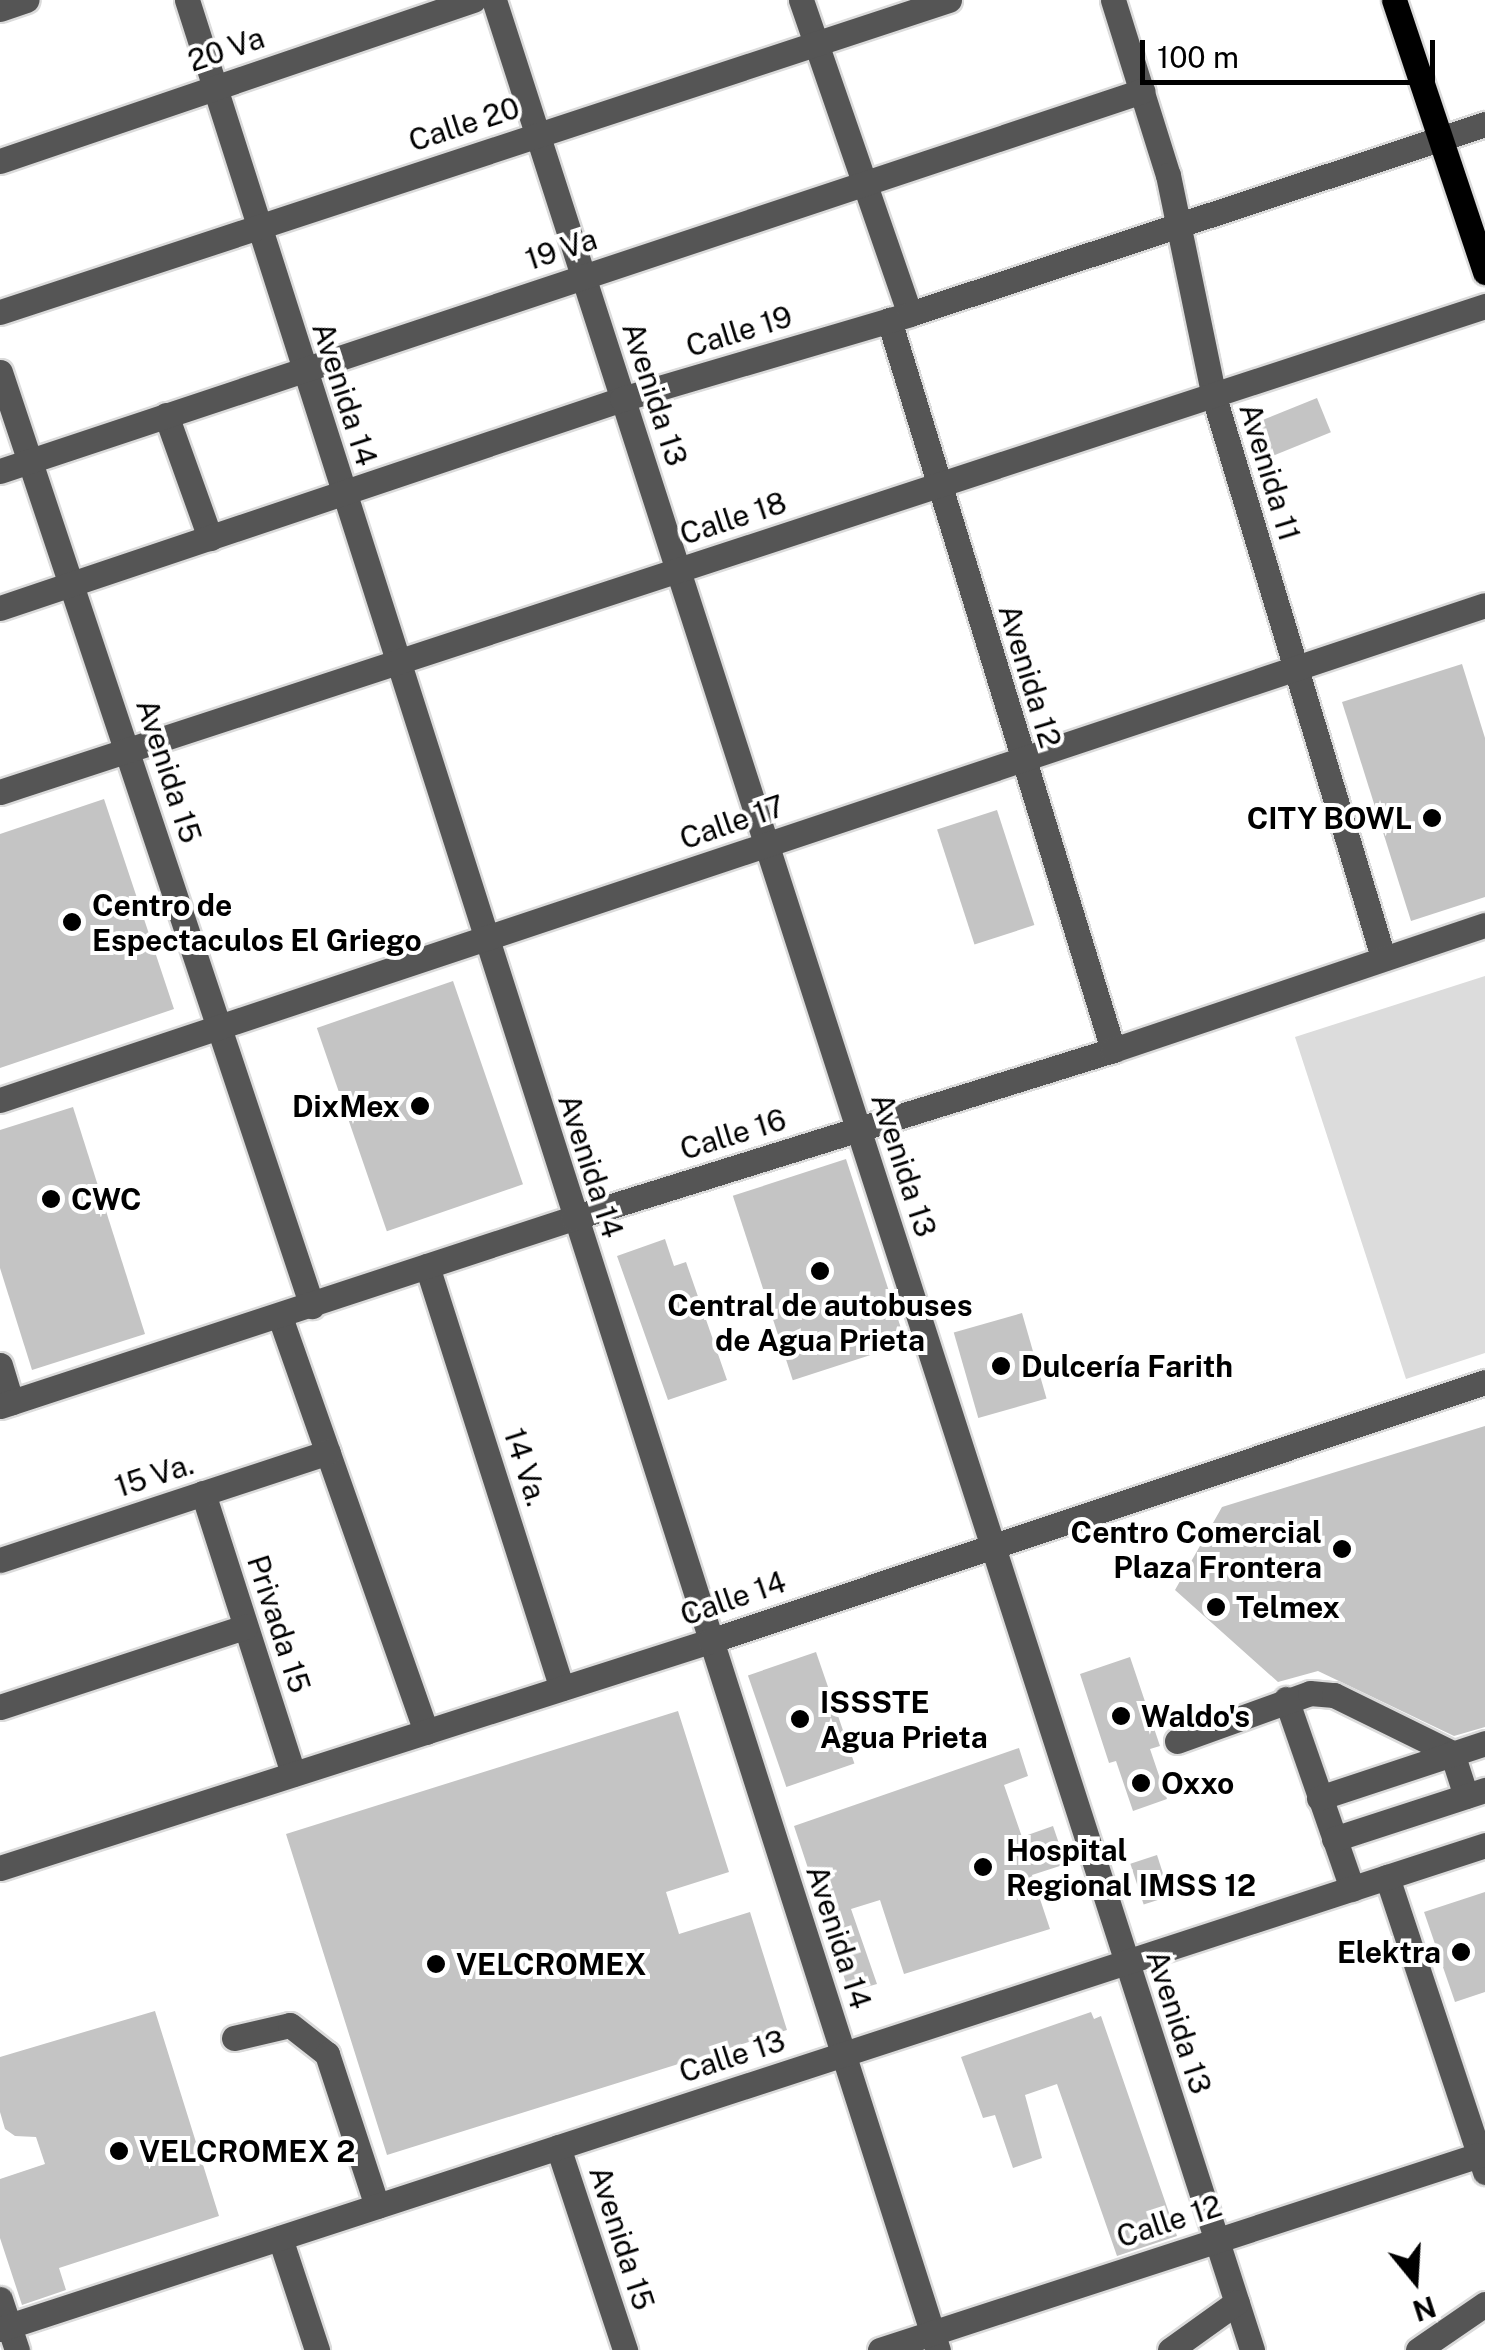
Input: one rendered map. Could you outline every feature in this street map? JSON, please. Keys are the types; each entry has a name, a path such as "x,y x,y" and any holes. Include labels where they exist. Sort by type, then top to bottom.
{"main road":[{"path":"1394,0 1485,272"}],"street":[{"path":"0,9 26,0"},
{"name":"Avenida 14","path":"186,0 573,1218 936,2341"},
{"name":"20 Va","path":"0,162 473,0"},
{"name":"Avenida 13","path":"494,0 1252,2350"},
{"name":"Avenida 12","path":"801,0 864,181 938,486 1113,1050"},
{"name":"Calle 20","path":"0,312 949,0"},
{"name":"Avenida 11","path":"1113,0 1180,226 1214,397 1383,958"},
{"name":"19 Va","path":"0,471 1142,90"},
{"name":"Calle 19","path":"0,608 622,399 899,317 1485,124"},
{"name":"Calle 18","path":"0,792 1485,306"},
{"name":"Avenida 15","path":"0,372 130,751 216,1029 312,1306"},
{"path":"166,415 210,538"},
{"name":"Calle 17","path":"0,1100 1485,605"},
{"name":"Calle 16","path":"5,1404 573,1218 1113,1050 1485,925"},
{"name":"14 Va.","path":"428,1266 562,1688"},
{"path":"280,1317 426,1732"},
{"path":"0,1366 5,1404"},
{"name":"Calle 14","path":"0,1868 710,1641 1485,1382"},
{"name":"15 Va.","path":"0,1560 328,1452"},
{"name":"Privada 15","path":"203,1493 292,1774"},
{"path":"0,1706 246,1627"},
{"path":"1177,1740 1310,1692 1334,1695 1452,1753 1476,1794 1334,1840"},
{"path":"1286,1700 1352,1888"},
{"path":"1319,1798 1485,1742"},
{"name":"Calle 13","path":"8,2335 280,2238 1485,1845"},
{"path":"1388,1877 1482,2163"},
{"path":"234,2038 290,2025 327,2054 377,2206"},
{"name":"Avenida 15","path":"558,2147 625,2350"},
{"name":"Calle 12","path":"880,2350 936,2341 1216,2240 1482,2163"},
{"path":"280,2238 317,2350"},
{"path":"0,2299 8,2335"},
{"path":"1170,2350 1237,2302"},
{"path":"1418,2350 1485,2304"}],"shaded area":[{"path":"1485,976 1485,1353 1406,1379 1295,1037"}],"building":[{"path":"1317,398 1331,432 1265,459 1251,425"},
{"name":"CITY BOWL","path":"1462,664 1485,738 1485,897 1411,921 1342,702"},
{"name":"Centro de Espectaculos El Griego","path":"104,799 174,1009 0,1068 0,834"},
{"path":"997,810 1034,925 974,945 937,829"},
{"name":"DixMex","path":"453,981 523,1184 387,1231 317,1028"},
{"name":"CWC","path":"73,1107 145,1334 32,1370 0,1268 0,1130"},
{"name":"Central de autobuses de Agua Prieta","path":"846,1159 906,1344 793,1380 733,1196"},
{"path":"665,1239 674,1266 686,1262 727,1380 668,1400 617,1256"},
{"name":"Dulcería Farith","path":"1022,1313 1047,1399 978,1418 954,1333"},
{"name":"Centro Comercial Plaza Frontera","path":"1485,1426 1485,1727 1454,1736 1318,1671 1278,1682 1175,1590 1222,1507"},
{"name":"ISSSTE Agua Prieta","path":"816,1652 854,1764 786,1787 748,1675"},
{"path":"1130,1657 1160,1746 1150,1749 1167,1799 1133,1811 1116,1761 1109,1763 1080,1674"},
{"name":"VELCROMEX","path":"678,1711 729,1872 666,1892 679,1934 750,1912 787,2030 387,2155 286,1834"},
{"path":"1019,1748 1028,1776 1004,1785 1022,1837 1053,1826 1066,1864 1032,1875 1050,1929 904,1974 880,1900 851,1909 877,1984 849,1992 794,1826"},
{"path":"1157,1855 1170,1896 1144,1905 1130,1864"},
{"name":"Elektra","path":"1485,1892 1485,1992 1455,2002 1424,1912"},
{"name":"VELCROMEX 2","path":"155,2011 219,2216 59,2268 66,2290 22,2305 0,2238 0,2179 45,2164 36,2137 15,2136 5,2129 0,2112 0,2057"},
{"path":"1091,2012 1094,2019 1101,2016 1177,2236 1117,2256 1057,2084 1025,2095 1042,2158 1013,2168 995,2115 983,2118 961,2057"}],"place":[{"name":"CITY BOWL","path":"1432,818"},
{"name":"Centro de Espectaculos El Griego","path":"72,922"},
{"name":"DixMex","path":"420,1106"},
{"name":"CWC","path":"51,1199"},
{"name":"Central de autobuses de Agua Prieta","path":"820,1271"},
{"name":"Dulcería Farith","path":"1001,1366"},
{"name":"Centro Comercial Plaza Frontera","path":"1342,1549"},
{"name":"Telmex","path":"1216,1607"},
{"name":"Waldo's","path":"1121,1716"},
{"name":"ISSSTE Agua Prieta","path":"800,1719"},
{"name":"Oxxo","path":"1141,1783"},
{"name":"Hospital Regional IMSS 12","path":"983,1867"},
{"name":"Elektra","path":"1461,1952"},
{"name":"VELCROMEX","path":"436,1964"},
{"name":"VELCROMEX 2","path":"119,2151"}]}
